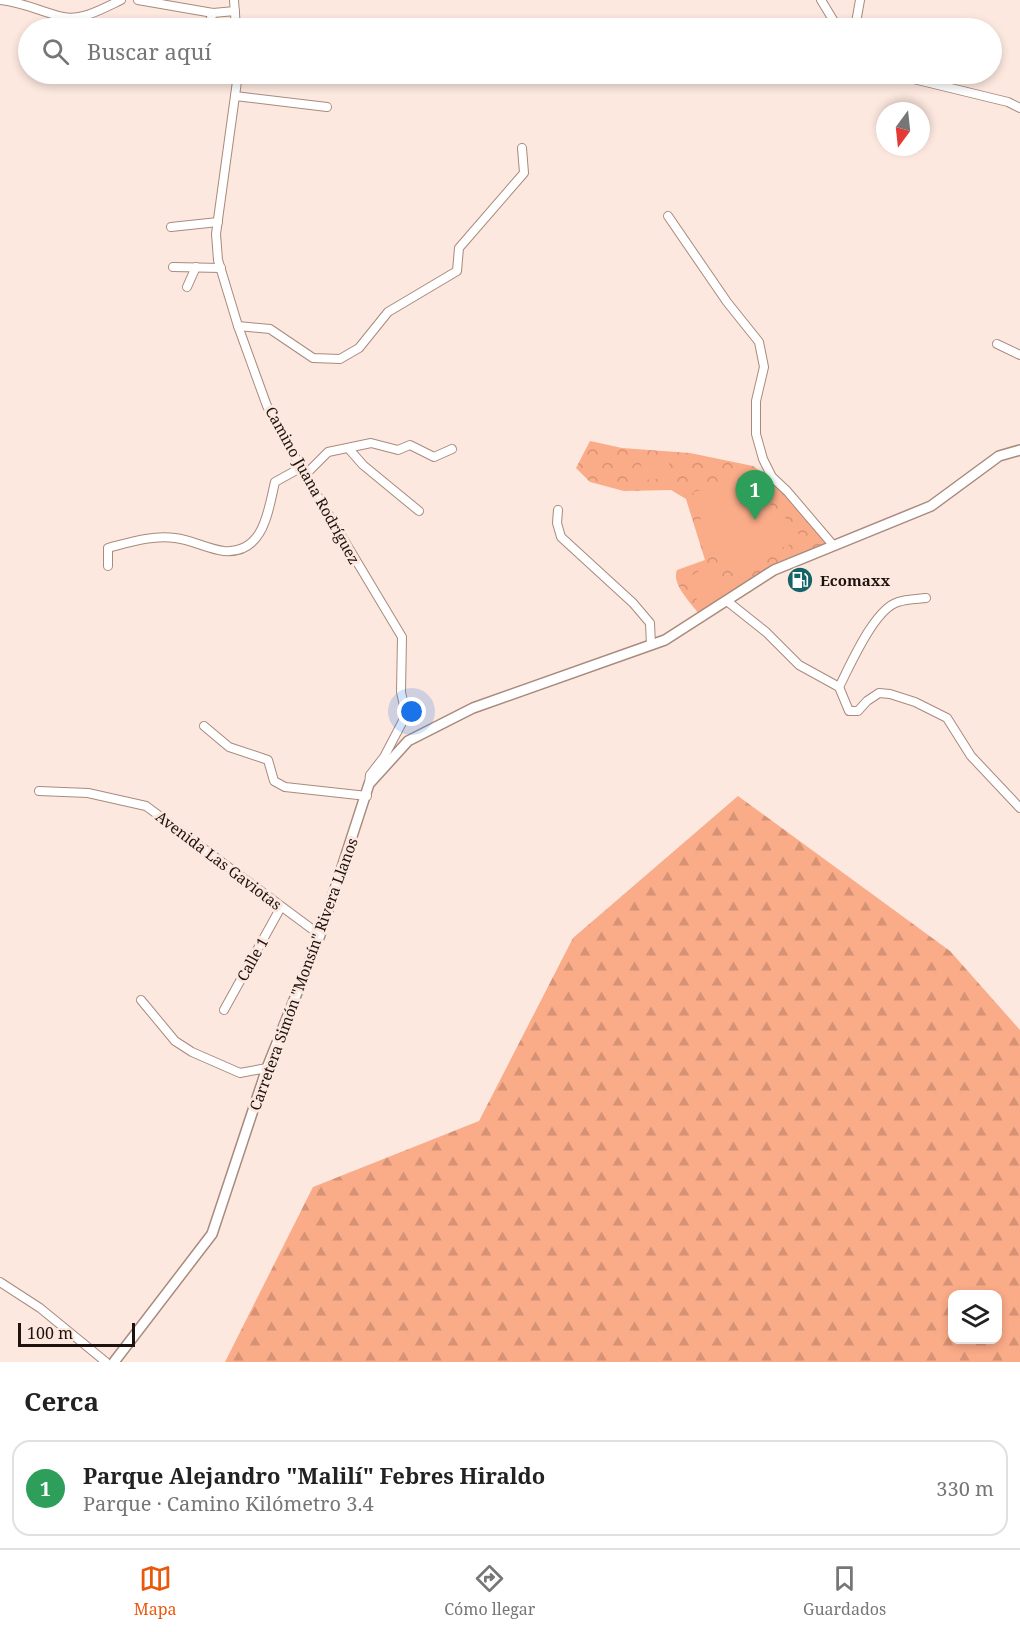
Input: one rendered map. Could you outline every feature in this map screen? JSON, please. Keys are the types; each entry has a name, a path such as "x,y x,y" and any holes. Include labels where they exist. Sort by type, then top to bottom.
{"street":[{"path":"0,0 17,1 65,18 89,15 121,0"},
{"path":"138,0 213,13 235,11"},
{"path":"234,0 235,18"},
{"path":"821,0 832,18"},
{"path":"857,18 860,0"},
{"path":"211,18 213,13"},
{"name":"Camino Juana Rodríguez","path":"237,84 216,234 221,268 238,326 267,406 402,637 401,692 406,715 370,779"},
{"path":"934,84 1008,102 1020,108"},
{"path":"236,96 327,107"},
{"path":"238,326 270,329 313,358 340,359 359,348 388,312 458,272 459,248 524,173 522,148"},
{"path":"668,216 727,302 759,342 764,367 756,401 756,434 763,459 772,477 787,491 833,545"},
{"path":"171,227 218,222"},
{"path":"174,267 221,268"},
{"path":"187,287 196,267"},
{"path":"997,344 1020,355"},
{"path":"108,567 108,548 152,537 177,538 225,551 248,547 264,528 275,482 303,471 328,452 371,443 398,450 410,445 434,457 452,449"},
{"path":"349,449 363,465 419,511"},
{"path":"370,779 408,741 425,730 473,708 665,640 774,570 931,506 999,456 1020,450"},
{"path":"558,510 557,523 561,537 633,603 650,623 651,645"},
{"path":"839,687 861,644 882,614 896,602 926,598"},
{"path":"727,601 766,632 799,665 839,687 849,711 858,711 879,693 915,702 947,718 971,756 1020,808"},
{"path":"204,726 230,747 268,760 274,781 285,787 367,795"},
{"name":"Carretera Simón \"Monsín\" Rivera Llanos","path":"114,1362 212,1234 267,1068 320,935 367,795 370,779"},
{"name":"Avenida Las Gaviotas","path":"39,791 88,793 146,806 320,935"},
{"name":"Calle 1","path":"224,1010 280,907"},
{"path":"141,1000 175,1041 192,1052 240,1073 267,1068"},
{"path":"0,1282 40,1308 106,1362"}],"green space":[{"path":"590,441 622,448 690,453 753,466 799,500 835,540 778,562 699,614 679,587 676,575 677,570 705,560 686,499 671,490 624,491 590,482 576,468"},
{"path":"669,462 670,478 642,480 641,463"},
{"path":"712,487 742,492 764,501 783,515 802,539 733,570 720,566 704,531 693,492"},
{"path":"702,569 707,576 713,572 723,589 719,591 724,599 704,611 685,580"},
{"path":"738,796 950,951 1020,1030 1020,1362 225,1362 313,1187 479,1121 573,938"}],"place":[{"name":"Parque Alejandro \"Malilí\" Febres Hiraldo","path":"755,520"},
{"name":"Ecomaxx","path":"800,580"}]}
